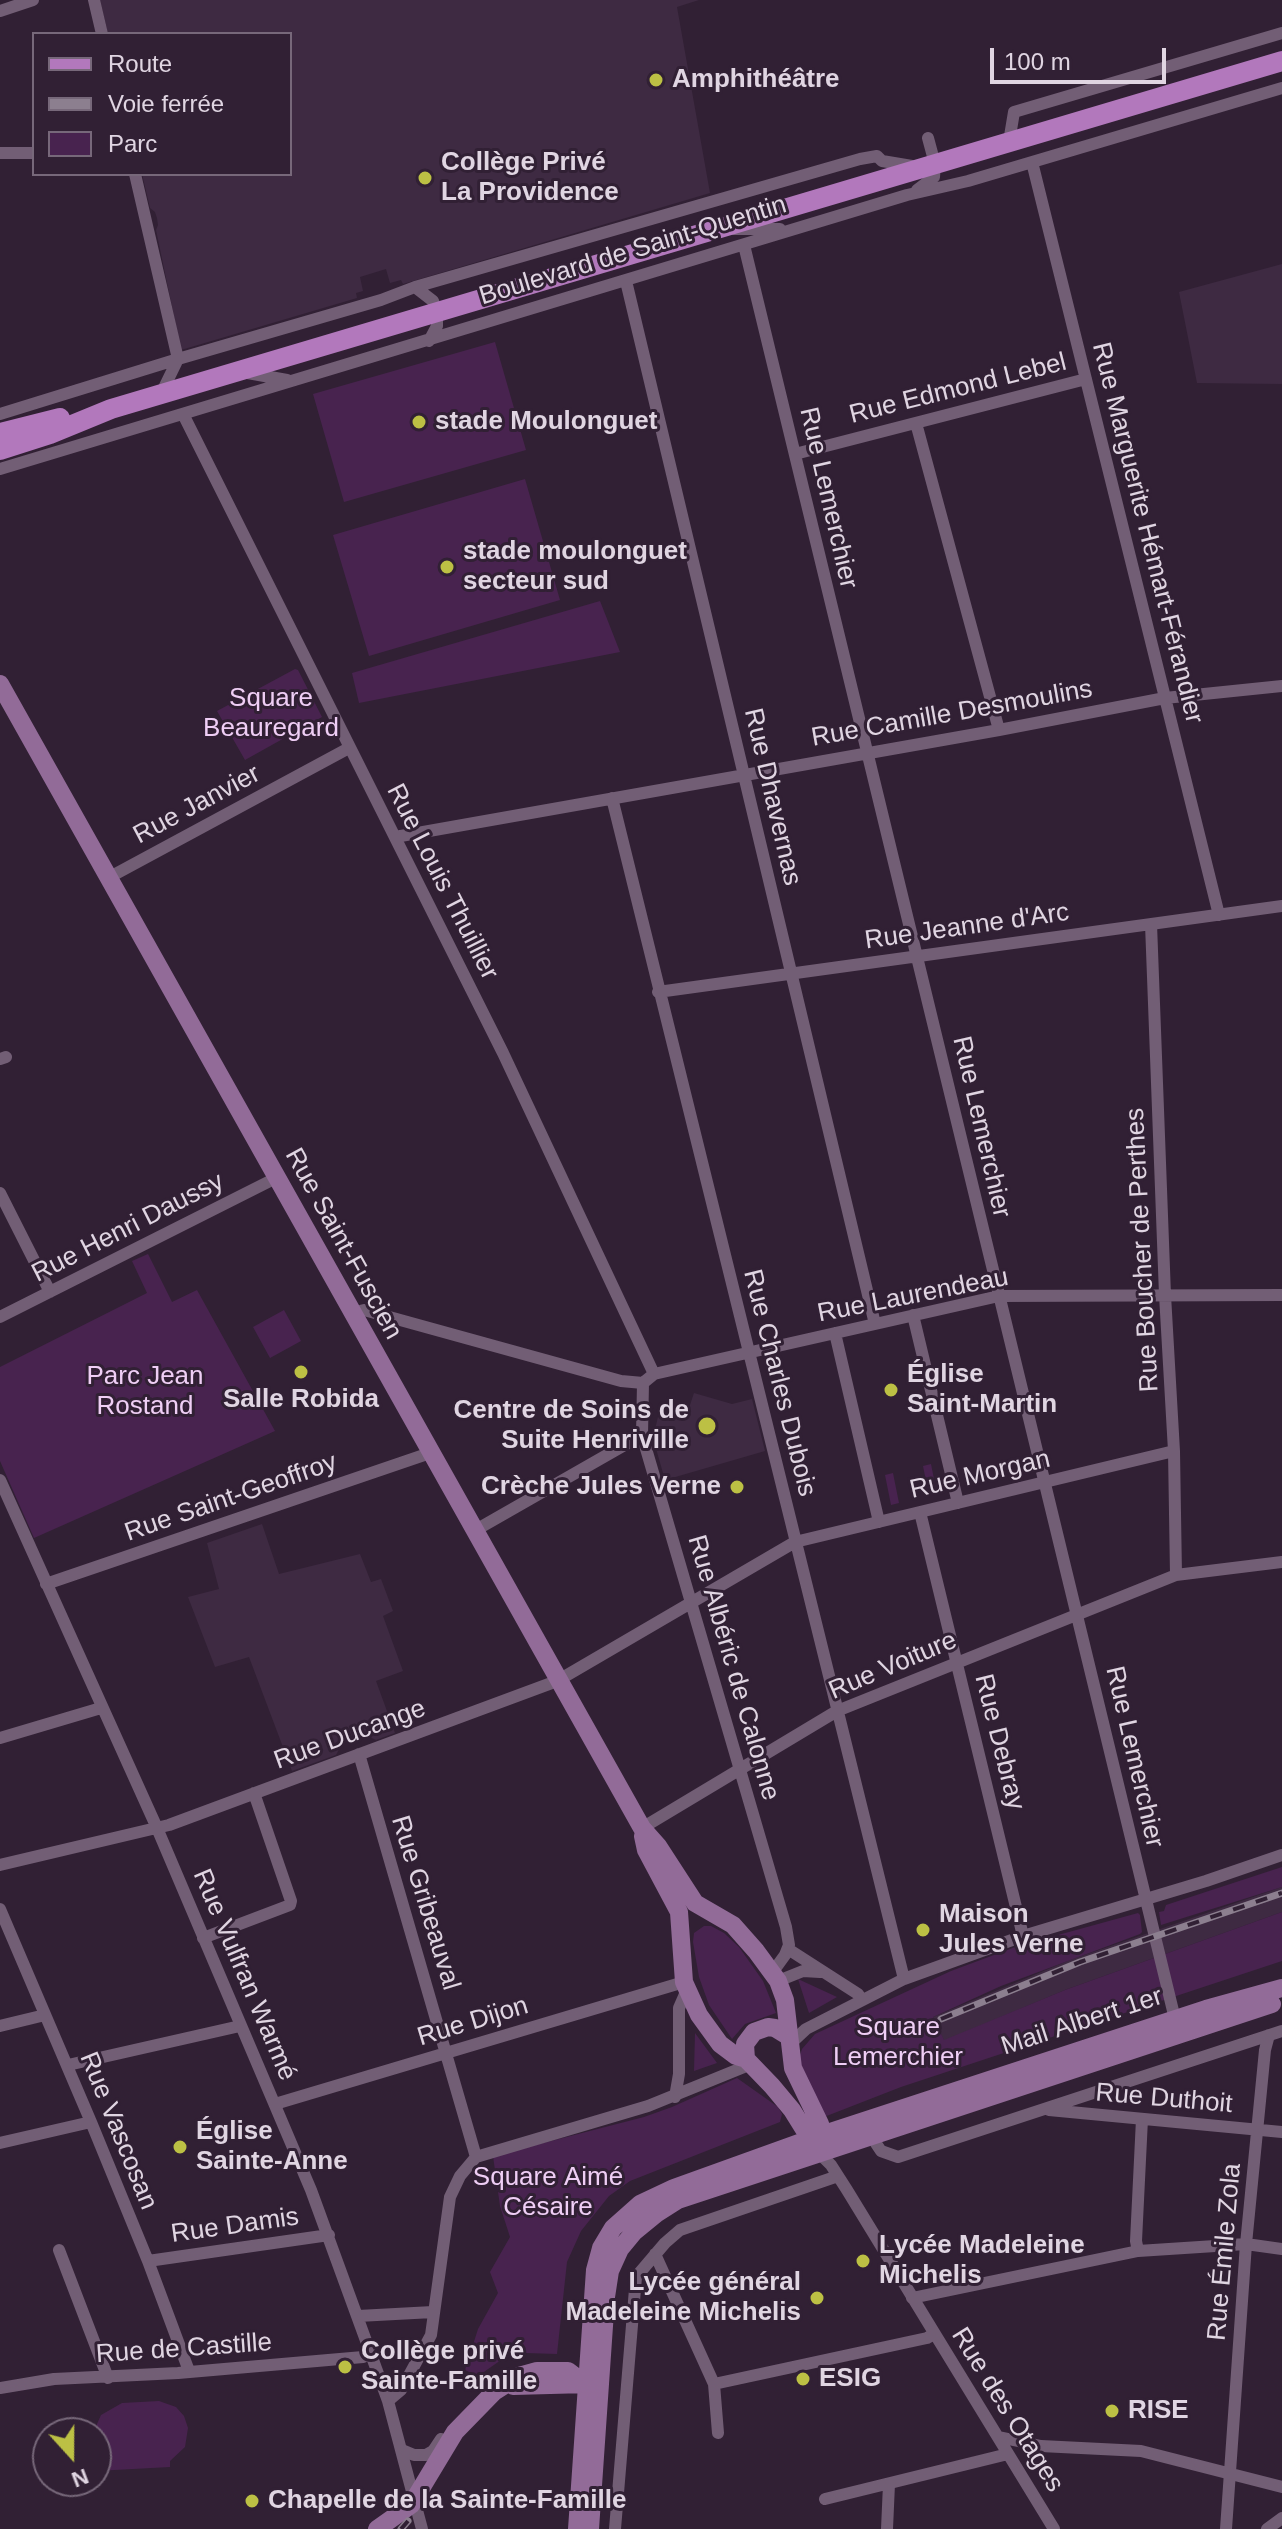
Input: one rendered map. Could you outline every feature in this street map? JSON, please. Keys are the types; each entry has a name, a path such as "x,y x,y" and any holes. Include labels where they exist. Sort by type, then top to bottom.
{"main road":[{"name":"Boulevard de Saint-Quentin","path":"0,450 111,409 1282,61"},
{"name":"Boulevard de Saint-Quentin","path":"0,433 89,410 111,409"},
{"path":"0,425 23,427"},
{"path":"0,440 11,437 23,427"},
{"name":"Rue Saint-Fuscien","path":"0,684 557,1681 642,1828 658,1846 680,1898"},
{"path":"790,2046 781,2071 770,2075 720,2044 685,1987 680,1949 680,1898 733,1925 775,1977 785,2000 796,2076 825,2153"},
{"path":"681,1925 692,1916 708,1912"},
{"name":"Mail Albert 1er","path":"825,2153 1175,2019 1282,1988"},
{"name":"Mail Albert 1er","path":"825,2153 1282,2001"},
{"path":"790,2046 775,2028 768,2027 754,2032 745,2044 752,2066 825,2153"},
{"path":"590,2529 595,2270 601,2248 613,2228 640,2204 657,2194 825,2153"},
{"path":"377,2529 414,2500 455,2432 477,2407 499,2389 532,2384 593,2385"},
{"path":"577,2529 593,2385"}],"street":[{"path":"0,11 33,0"},
{"path":"94,0 102,32"},
{"path":"1009,142 1014,112 1282,33"},
{"name":"Boulevard de Saint-Quentin","path":"0,469 907,195 936,190 1282,88"},
{"path":"907,195 927,185 934,177 928,138"},
{"path":"0,153 32,153"},
{"name":"Boulevard de Saint-Quentin","path":"0,414 381,300 415,287 860,159 877,156 882,161 895,164 930,165"},
{"name":"Rue Marguerite Hémart-Férandier","path":"1032,162 1219,915"},
{"path":"135,176 178,359 161,394"},
{"path":"719,228 796,228"},
{"name":"Rue Lemerchier","path":"744,245 1175,2019"},
{"name":"Rue Dhavernas","path":"626,281 875,1324"},
{"path":"415,287 433,301 437,312 437,326 429,341"},
{"path":"237,372 298,380"},
{"name":"Rue Edmond Lebel","path":"795,454 1086,379"},
{"name":"Rue Louis Thuillier","path":"183,414 551,1150 654,1374"},
{"path":"916,423 999,730"},
{"name":"Rue Camille Desmoulins","path":"395,837 1165,698 1282,686"},
{"name":"Rue Janvier","path":"108,878 349,748"},
{"name":"Rue Charles Dubois","path":"612,798 904,1979"},
{"name":"Rue Jeanne d'Arc","path":"658,992 1282,906"},
{"name":"Rue Boucher de Perthes","path":"1151,924 1174,1451 1176,1575"},
{"name":"Rue Henri Daussy","path":"0,1317 276,1178"},
{"path":"0,1193 50,1292"},
{"name":"Rue Laurendeau","path":"654,1374 999,1296 1282,1295"},
{"path":"352,1313 364,1310 621,1381 643,1383 654,1374"},
{"path":"913,1315 958,1503"},
{"path":"835,1333 879,1522"},
{"name":"Rue Albéric de Calonne","path":"643,1383 642,1435 786,1927 788,1949"},
{"path":"474,1531 642,1435"},
{"name":"Rue Morgan","path":"691,1603 795,1542 1174,1451"},
{"name":"Rue Saint-Geoffroy","path":"46,1584 430,1453"},
{"name":"Rue Vulfran Warmé","path":"0,1480 157,1828 329,2235 388,2401 422,2529"},
{"name":"Rue Debray","path":"920,1512 1023,1936"},
{"name":"Rue Voiture","path":"642,1828 837,1711 1176,1575 1282,1562"},
{"name":"Rue Ducange","path":"0,1865 157,1828 557,1681 691,1603"},
{"path":"0,1738 101,1708"},
{"name":"Rue Gribeauval","path":"359,1754 476,2157"},
{"path":"203,1938 290,1905 254,1793"},
{"path":"790,2046 806,2029 904,1979 1023,1936 1282,1855"},
{"name":"Rue Vascosan","path":"0,1909 68,2065 189,2371"},
{"path":"775,1977 788,1949 858,1994 862,2000"},
{"path":"775,1977 803,1971 823,1972"},
{"path":"675,2097 679,2074 679,2008 685,1987"},
{"name":"Rue Dijon","path":"275,2104 685,1987"},
{"path":"0,2026 45,2015"},
{"path":"68,2065 240,2026"},
{"path":"875,2134 875,2142 881,2151 898,2157 1282,2031"},
{"name":"Rue Émile Zola","path":"1226,2529 1246,2244 1269,2035"},
{"path":"388,2401 401,2390 431,2335 450,2197 460,2176 476,2157 675,2097 729,2071 752,2066"},
{"name":"Rue Duthoit","path":"1042,2110 1282,2132"},
{"path":"1138,2251 1142,2119"},
{"path":"0,2143 91,2122"},
{"path":"615,2529 636,2277 680,2230 825,2153"},
{"name":"Rue des Otages","path":"825,2153 1054,2529"},
{"name":"Rue Damis","path":"148,2261 329,2235"},
{"path":"912,2298 1138,2251 1246,2244 1282,2249"},
{"path":"59,2250 108,2378"},
{"path":"655,2254 714,2384 718,2433"},
{"path":"358,2316 433,2312"},
{"path":"714,2384 934,2334"},
{"name":"Rue de Castille","path":"0,2388 54,2379 108,2378 363,2357 370,2353"},
{"path":"402,2450 414,2455 426,2455 433,2451 444,2434 455,2432"},
{"path":"999,2437 1041,2446 1141,2451 1282,2487"},
{"path":"825,2499 1008,2454"},
{"path":"887,2529 889,2484"},
{"path":"1267,2529 1282,2518"}],"shaded area":[{"name":"Collège Privé La Providence","path":"100,0 699,0 677,7 710,193 403,284 401,280 390,283 386,269 360,277 363,291 356,293 357,298 181,350 156,230 157,218 150,208 142,176 292,176 292,32 108,32"},
{"path":"1282,264 1282,384 1197,383 1179,292"},
{"name":"Centre de Soins de Suite Henriville","path":"694,1393 732,1404 752,1399 765,1451 665,1480 653,1438 661,1404 688,1411"},
{"path":"262,1524 279,1574 360,1554 371,1582 381,1579 393,1611 383,1616 403,1671 376,1681 395,1733 376,1740 361,1733 345,1738 336,1755 292,1771 249,1657 215,1667 188,1597 219,1589 207,1543"},
{"path":"1282,1887 1282,1912 1065,1990 944,2041 933,2017 1070,1960"}],"green space":[{"name":"stade Moulonguet","path":"495,342 526,450 344,502 313,394"},
{"name":"stade moulonguet secteur sud","path":"525,479 560,600 369,656 333,535"},
{"path":"600,601 620,652 359,703 352,673"},
{"name":"Square Beauregard","path":"295,669 322,717 245,760 217,711"},
{"name":"Parc Jean Rostand","path":"148,1254 172,1302 197,1290 275,1431 34,1538 0,1461 0,1367 147,1293 132,1261"},
{"path":"284,1310 301,1341 270,1358 253,1327"},
{"path":"931,1464 937,1494 929,1496 923,1466"},
{"path":"893,1473 899,1503 891,1505 885,1475"},
{"path":"1282,1867 1282,1887 1161,1925 1159,1912 1164,1911 1166,1905"},
{"name":"Square Lemerchier","path":"1282,1912 1282,1961 901,2087 824,2117 798,2061 802,2049 815,2034 951,1971 1018,1946 1138,1913 1140,1915 1140,1934 1001,1986 933,2017 944,2040 1065,1990"},
{"path":"704,1926 724,1933 739,1947 763,1981 776,2013 745,2024 732,2039 709,2005 699,1977 693,1942 694,1933"},
{"path":"798,1979 837,1997 809,2013"},
{"path":"695,2033 717,2063 694,2071"},
{"name":"Square Aimé Césaire","path":"737,2078 778,2107 782,2114 780,2122 630,2181 609,2196 581,2231 567,2262 557,2354 525,2353 504,2358 478,2376 465,2370 478,2329 498,2293 490,2272 510,2237 500,2206 493,2156 644,2117"},
{"path":"159,2401 176,2407 184,2416 188,2428 185,2447 170,2461 170,2467 112,2470 112,2417 100,2417 122,2403"}],"railway":[{"path":"941,2019 1080,1962 1282,1893"},
{"path":"401,2529 408,2521"}],"place":[{"name":"Amphithéâtre","path":"656,80"},
{"name":"Collège Privé La Providence","path":"425,178"},
{"name":"stade Moulonguet","path":"419,422"},
{"name":"stade moulonguet secteur sud","path":"447,567"},
{"name":"Salle Robida","path":"301,1372"},
{"name":"Église Saint-Martin","path":"891,1390"},
{"name":"Centre de Soins de Suite Henriville","path":"707,1426"},
{"name":"Crèche Jules Verne","path":"737,1487"},
{"name":"Maison Jules Verne","path":"923,1930"},
{"name":"Église Sainte-Anne","path":"180,2147"},
{"name":"Lycée Madeleine Michelis","path":"863,2261"},
{"name":"Lycée général Madeleine Michelis","path":"817,2298"},
{"name":"Collège privé Sainte-Famille","path":"345,2367"},
{"name":"ESIG","path":"803,2379"},
{"name":"RISE","path":"1112,2411"},
{"name":"Chapelle de la Sainte-Famille","path":"252,2501"}]}
